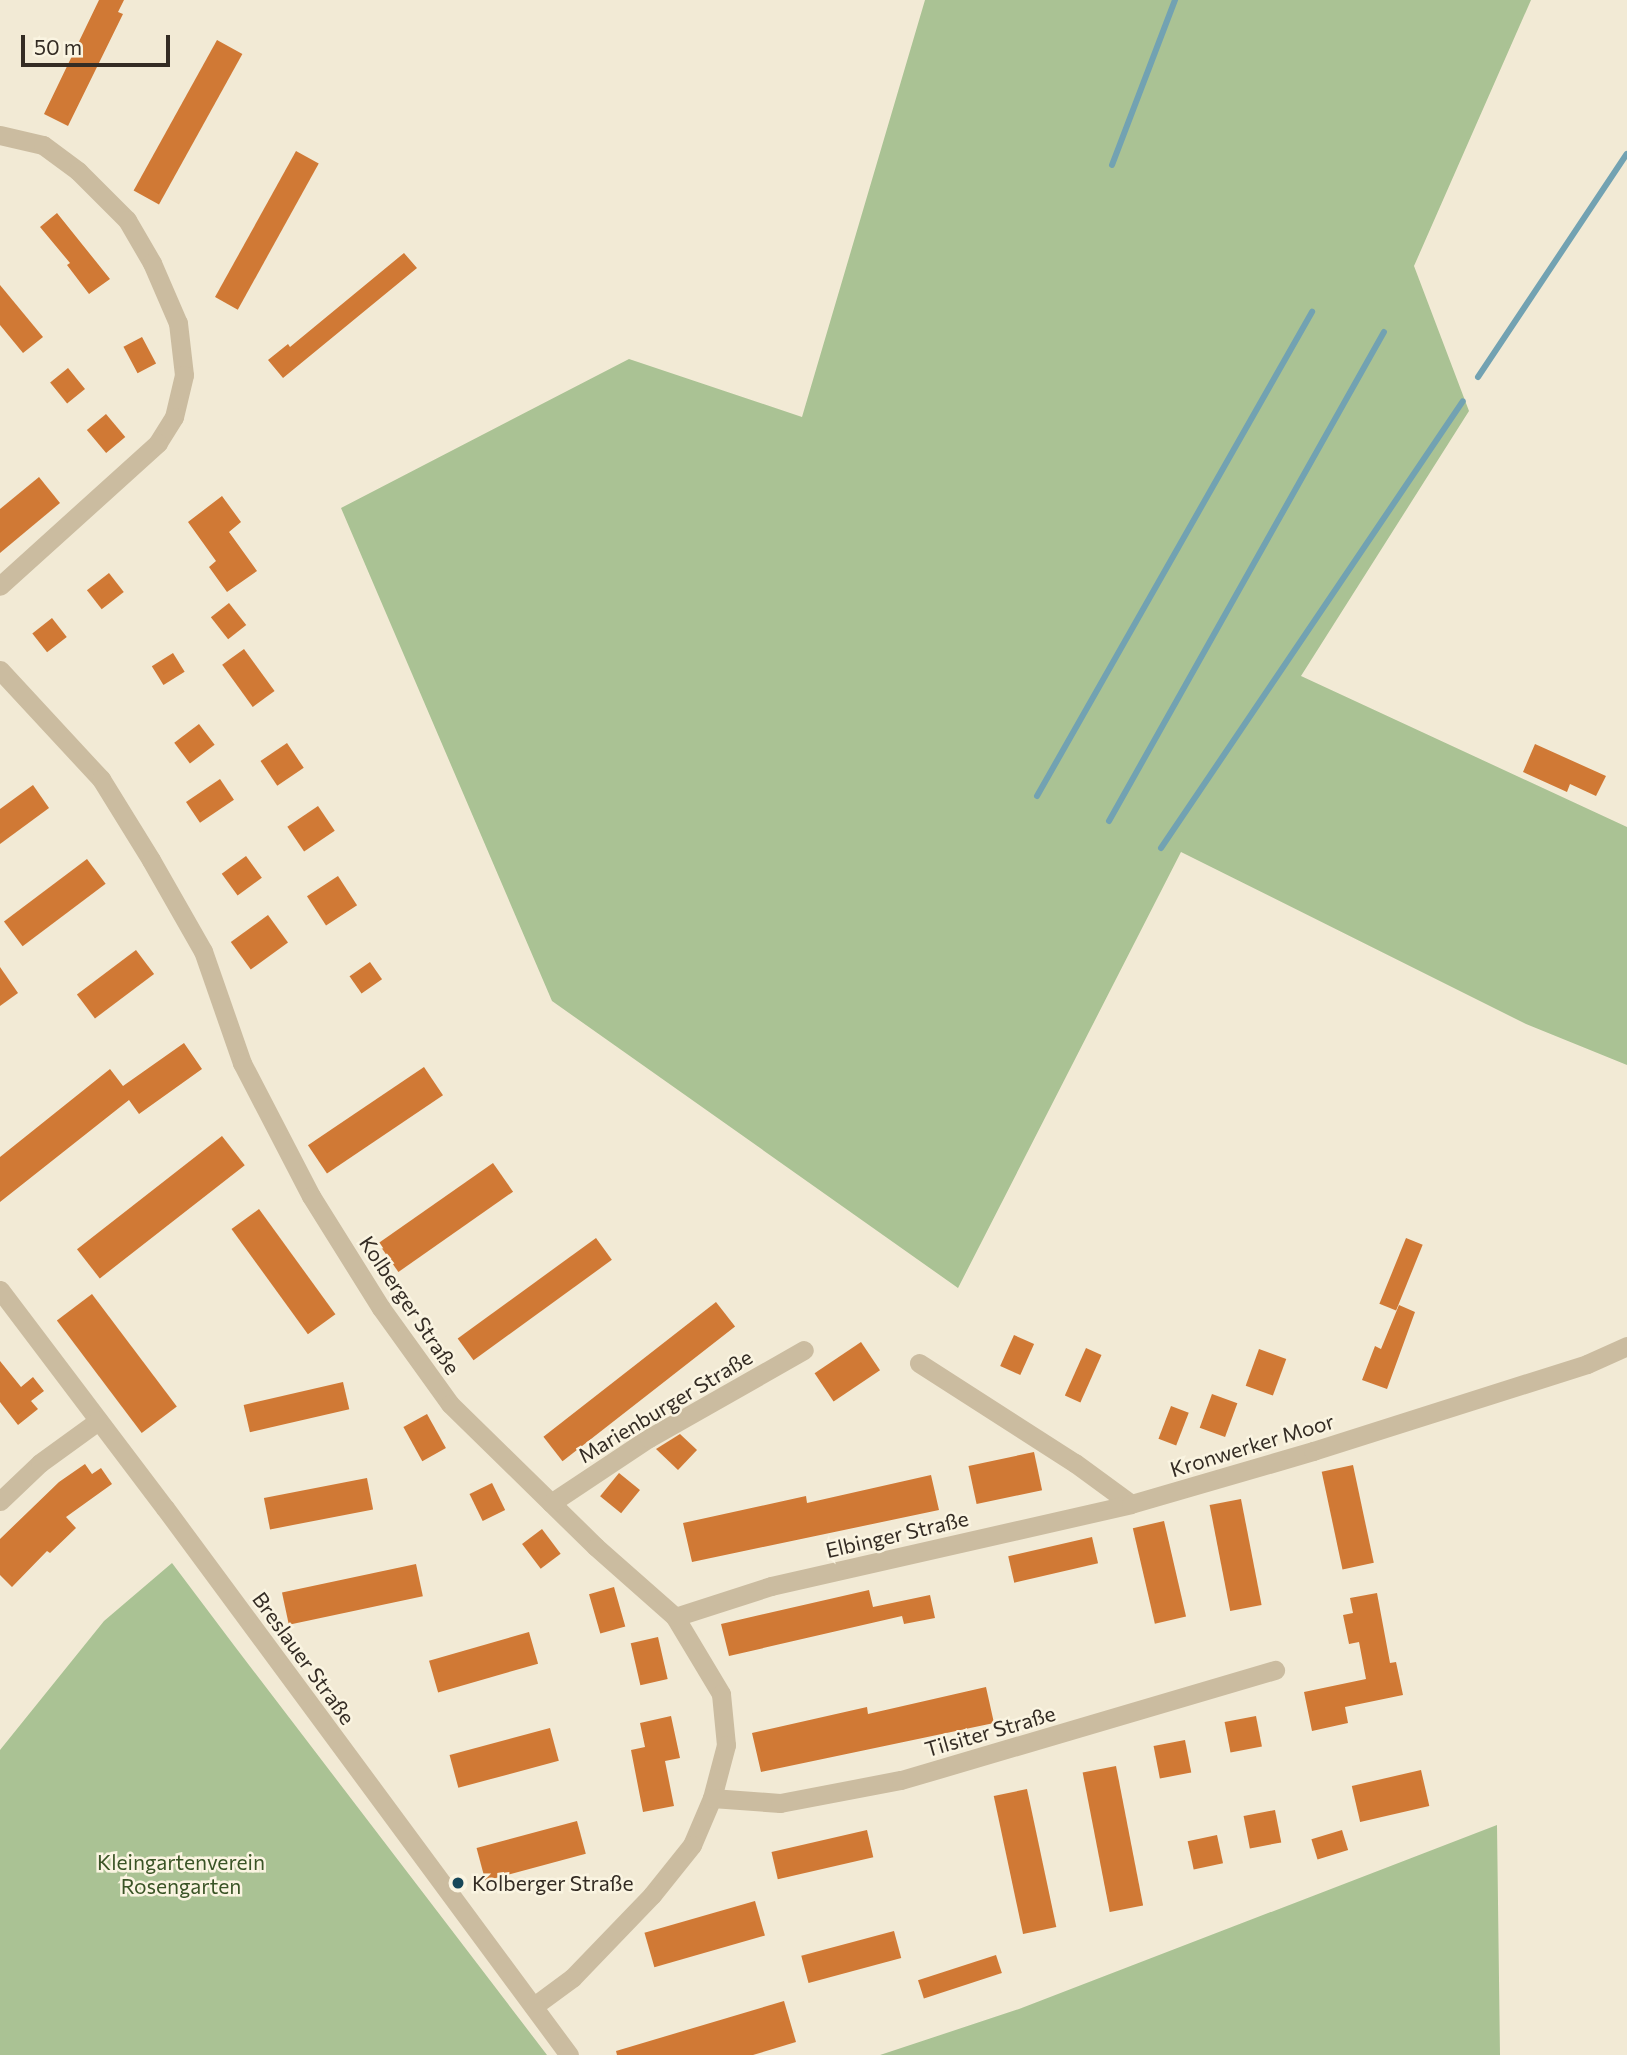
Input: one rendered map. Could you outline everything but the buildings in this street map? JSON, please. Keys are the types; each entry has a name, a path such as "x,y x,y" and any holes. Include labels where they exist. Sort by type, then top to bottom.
{"street":[{"path":"0,135 43,145 78,170 127,220 152,263 178,323 184,375 174,418 158,443 0,586"},
{"name":"Kolberger Straße","path":"0,670 101,779 152,860 203,951 242,1063 311,1196 381,1308 450,1404 551,1503 675,1617 721,1694 726,1745 712,1798 692,1845 652,1895 572,1978 534,2006"},
{"name":"Breslauer Straße","path":"0,1290 174,1519 569,2055"},
{"name":"Kronwerker Moor","path":"1131,1504 1314,1451 1587,1364 1627,1346"},
{"name":"Marienburger Straße","path":"551,1503 649,1438 804,1350"},
{"path":"919,1363 1075,1463 1131,1504"},
{"path":"0,1502 40,1463 97,1421"},
{"name":"Elbinger Straße","path":"675,1617 771,1586 1131,1504"},
{"name":"Tilsiter Straße","path":"712,1798 780,1803 901,1780 1275,1670"}],"green space":[{"path":"925,0 1531,0 1414,266 1469,411 1301,676 1627,827 1627,1065 1526,1024 1181,852 958,1288 552,1001 341,508 629,359 802,417"},
{"name":"Kleingartenverein Rosengarten","path":"172,1563 547,2055 0,2055 0,1750 104,1621"},
{"path":"1497,1825 1500,2055 880,2055 1019,2009"}],"waterway":[{"path":"1112,165 1175,0"},
{"path":"1478,377 1627,154"},
{"path":"1037,796 1312,312"},
{"path":"1109,821 1384,332"},
{"path":"1161,848 1463,401"}],"place":[{"name":"Kolberger Straße","path":"458,1883"}]}
